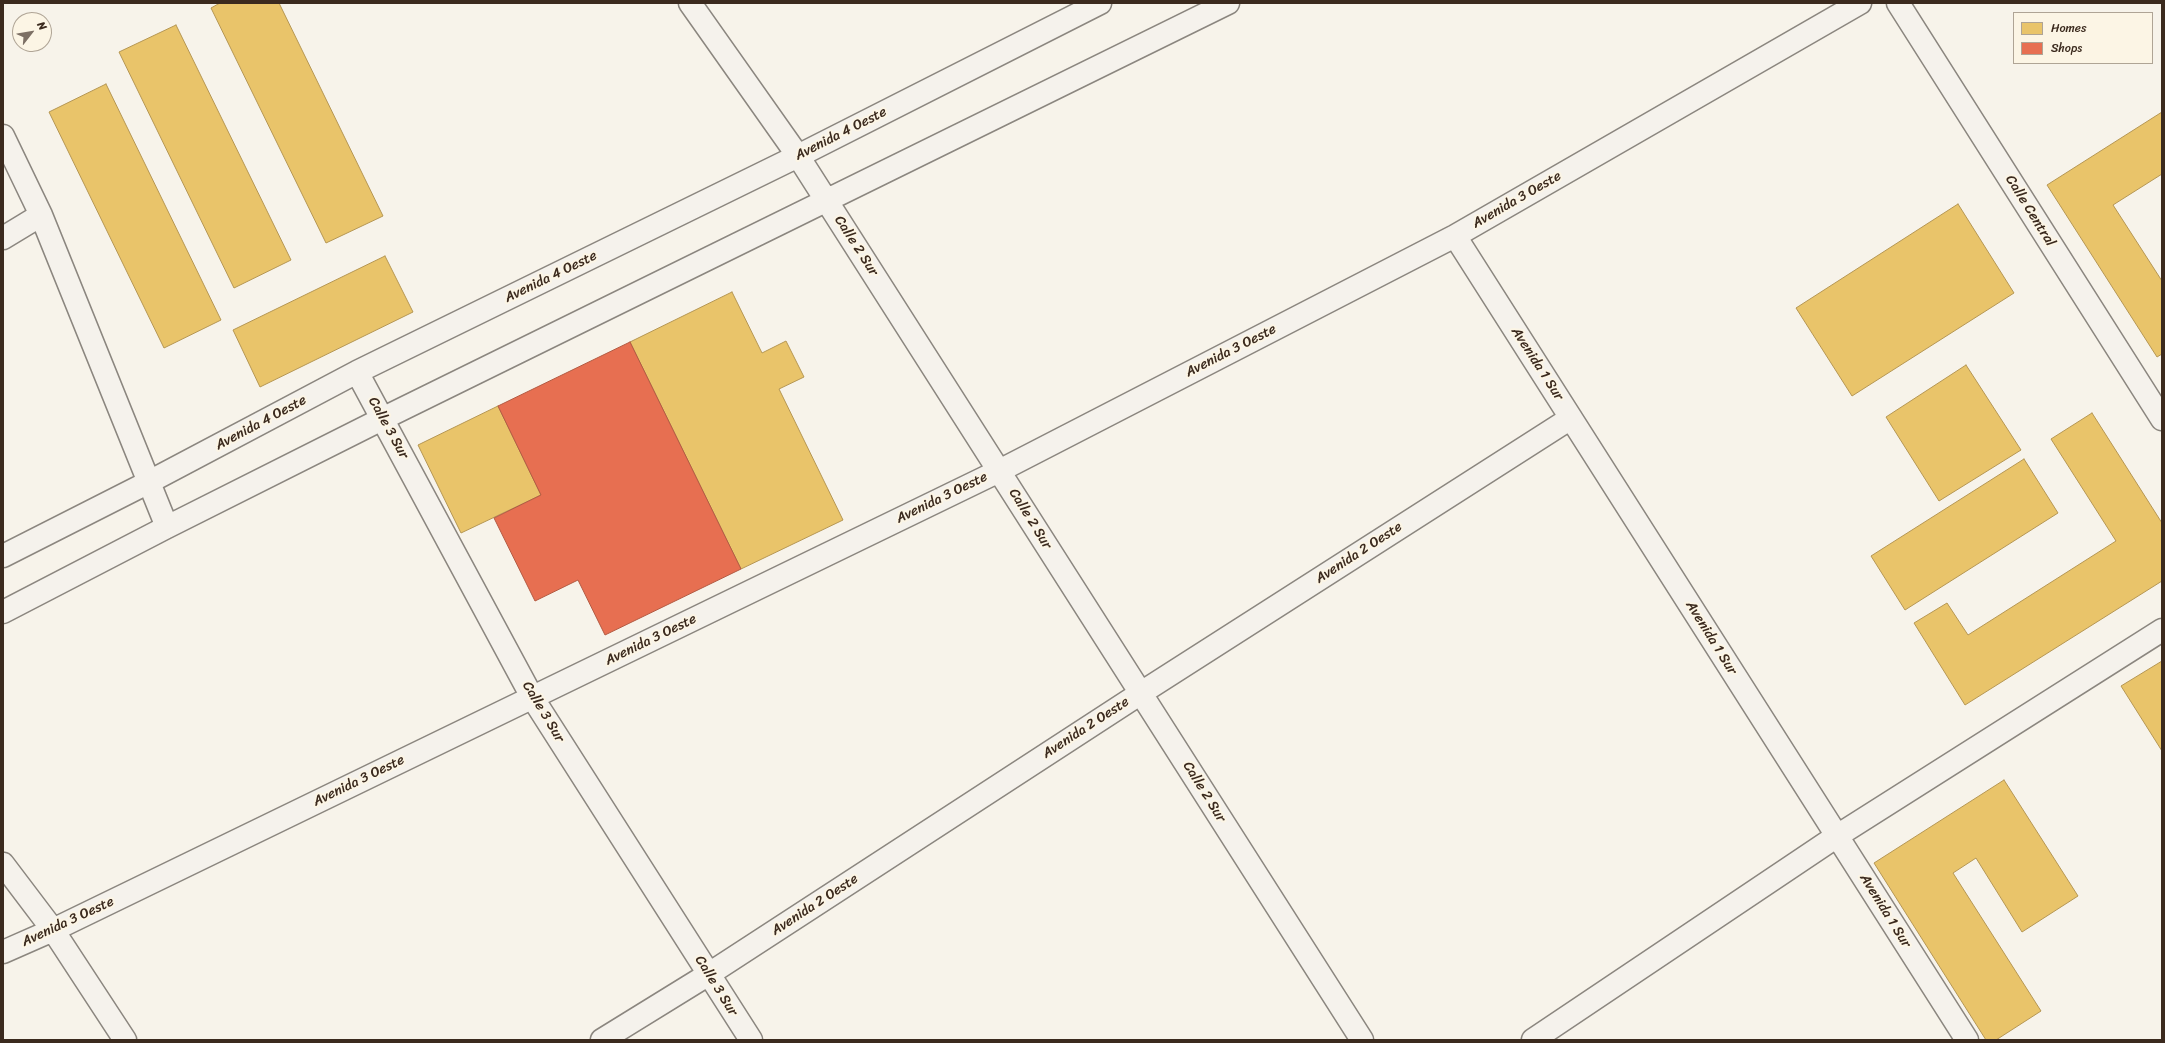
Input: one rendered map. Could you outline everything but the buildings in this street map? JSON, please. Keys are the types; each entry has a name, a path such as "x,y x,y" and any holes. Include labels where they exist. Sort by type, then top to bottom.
{"street":[{"name":"Calle 2 Sur","path":"690,3 798,156 1362,1040"},
{"name":"Avenida 4 Oeste","path":"3,556 149,482 357,372 798,156 1100,3"},
{"path":"3,612 167,527 384,418 827,202 1228,3"},
{"name":"Avenida 3 Oeste","path":"3,952 53,930 999,470 1455,236 1860,3"},
{"name":"Calle Central","path":"1898,3 2162,418"},
{"path":"3,136 41,216 167,527"},
{"path":"3,238 41,216"},
{"name":"Avenida 1 Sur","path":"1455,236 1967,1040"},
{"name":"Calle 3 Sur","path":"357,372 384,418 532,697 751,1040"},
{"name":"Avenida 2 Oeste","path":"602,1040 709,974 1141,693 1571,418"},
{"path":"1533,1040 1837,836 2162,630"},
{"path":"3,864 53,930 125,1040"}]}
